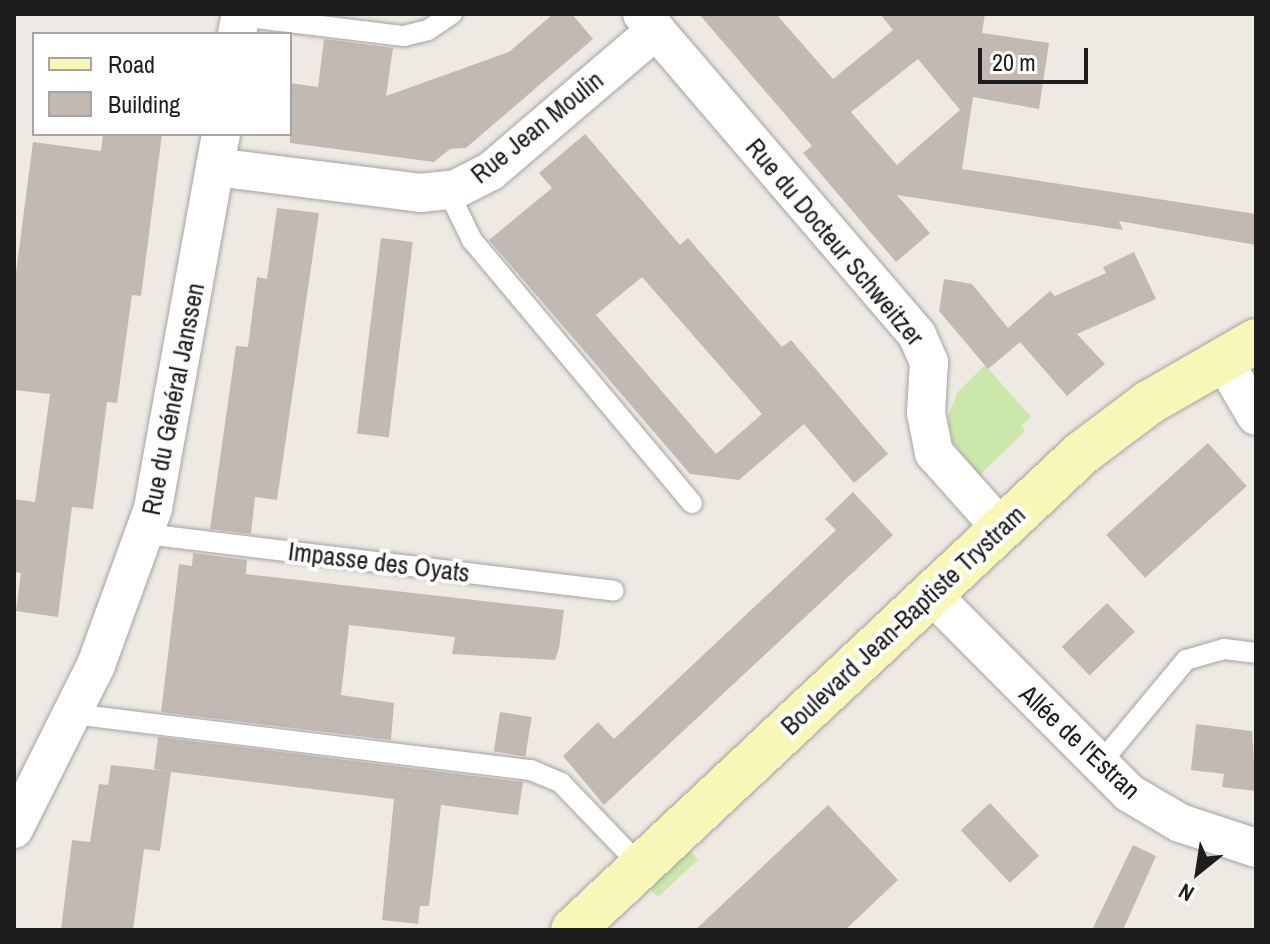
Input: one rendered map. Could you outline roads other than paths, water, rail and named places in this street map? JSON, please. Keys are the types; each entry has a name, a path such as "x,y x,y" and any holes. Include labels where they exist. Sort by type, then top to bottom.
{"street":[{"name":"Rue Jean Moulin","path":"218,150 406,192 448,191 491,171 649,22"},
{"name":"Rue du Docteur Schweitzer","path":"649,22 917,335 929,362 926,413 934,453 1001,528"},
{"name":"Rue du Général Janssen","path":"14,829 73,714 145,534 169,445 218,150"},
{"name":"Boulevard Jean-Baptiste Trystram","path":"573,930 1001,528 1127,419 1239,350"},
{"path":"1239,350 1256,416"},
{"name":"Allée de l'Estran","path":"931,594 1098,766 1162,814 1256,848"}],"lane":[{"path":"240,21 404,36 428,30 452,14"},
{"path":"448,191 472,240 692,503"},
{"name":"Impasse des Oyats","path":"145,534 614,591"},
{"path":"1098,766 1186,660 1210,650 1256,653"},
{"path":"73,714 531,770 561,783 641,866"}]}
